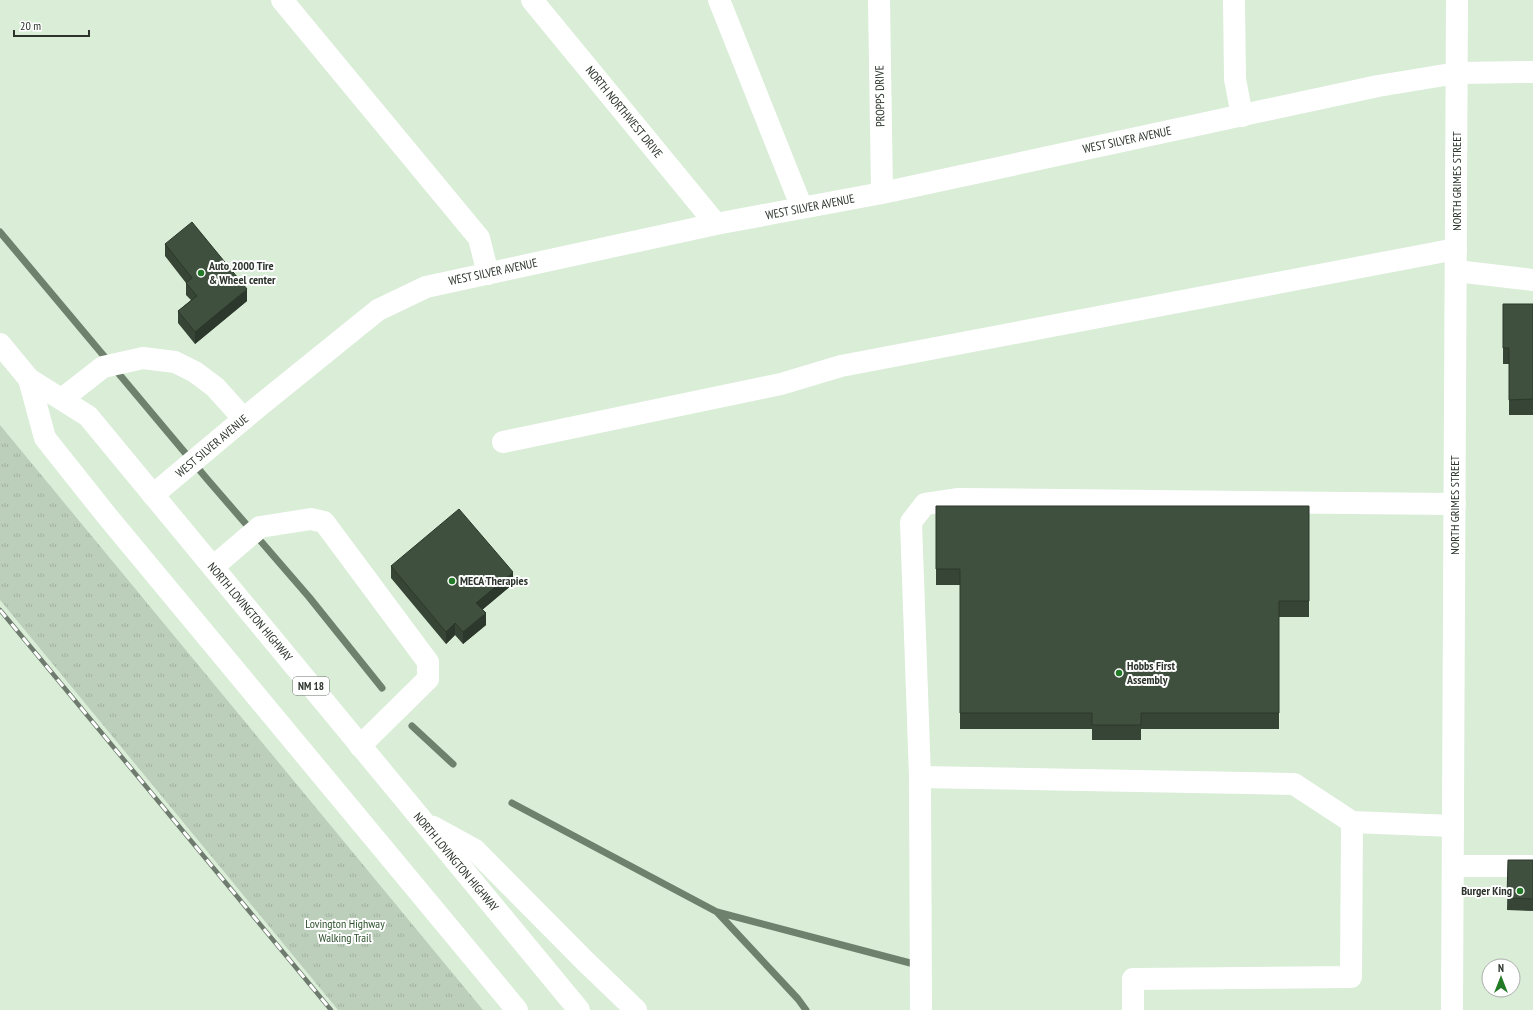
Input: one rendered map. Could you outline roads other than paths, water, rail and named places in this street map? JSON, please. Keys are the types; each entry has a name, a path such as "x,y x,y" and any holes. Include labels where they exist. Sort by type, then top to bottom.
{"main road":[{"path":"282,0 479,238 488,274"},
{"name":"NORTH NORTHWEST DRIVE","path":"532,0 716,224"},
{"path":"719,0 802,208"},
{"name":"PROPPS DRIVE","path":"879,0 882,193"},
{"path":"1234,0 1235,80 1242,116"},
{"name":"NORTH GRIMES STREET","path":"1452,1010 1457,0"},
{"name":"WEST SILVER AVENUE","path":"153,495 378,310 426,287 716,224 882,193 1378,86 1457,73 1533,72"},
{"path":"503,442 780,384 841,366 1456,249"},
{"path":"1456,271 1533,280"},
{"name":"NORTH LOVINGTON HIGHWAY","path":"0,344 29,379 88,416 579,1010"},
{"path":"62,399 103,367 144,358 175,362 195,372 215,387 244,419"},
{"name":"NORTH LOVINGTON HIGHWAY","path":"29,379 45,438 107,516 517,1010"},
{"path":"922,1010 920,777 911,522 924,504 959,499 1455,504"},
{"path":"213,567 260,527 311,519 324,522 428,662 428,680 360,746"},
{"path":"920,777 1294,784 1352,822 1453,826"},
{"path":"423,822 475,850 636,1010"},
{"path":"1133,1010 1133,979 1351,976 1352,822"},
{"path":"1453,866 1533,866"}],"waterway":[{"path":"0,232 207,479 309,597 382,688"},
{"path":"412,726 453,764"},
{"path":"512,803 717,912 914,964"},
{"path":"717,912 798,999 806,1010"}],"railway":[{"path":"0,610 331,1010"}],"place":[{"name":"Auto 2000 Tire & Wheel center","path":"201,273"},
{"name":"MECA Therapies","path":"452,581"},
{"name":"Hobbs First Assembly","path":"1119,673"},
{"name":"Burger King","path":"1520,891"}],"park label":[{"name":"Lovington Highway Walking Trail","path":"345,931"}]}
